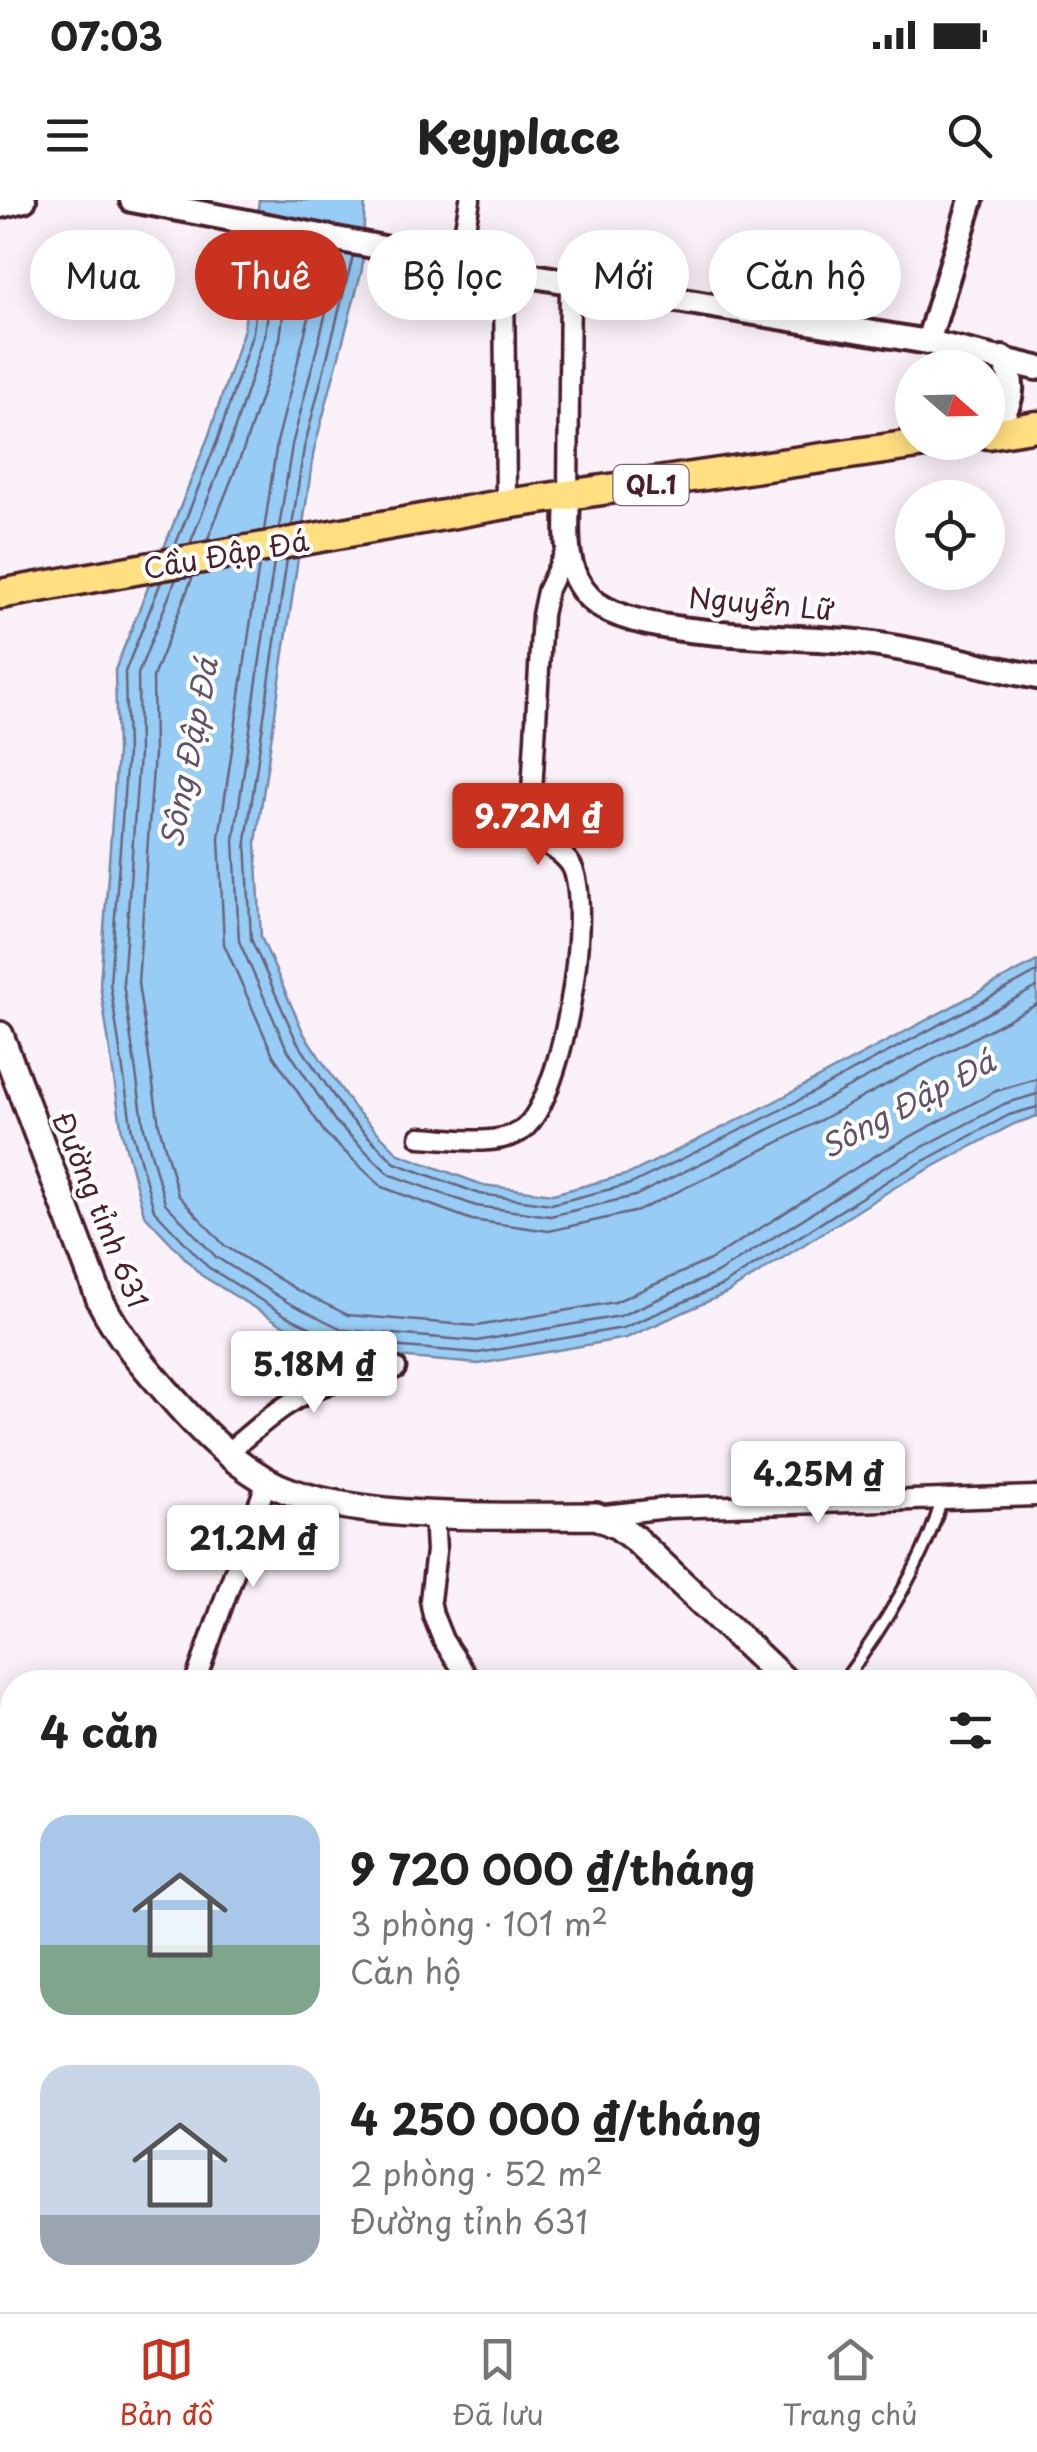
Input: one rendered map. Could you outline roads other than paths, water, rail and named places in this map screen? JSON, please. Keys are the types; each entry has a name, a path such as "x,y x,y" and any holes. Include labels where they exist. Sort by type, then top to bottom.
{"main road":[{"path":"1005,431 1037,426"},
{"name":"QL.1","path":"506,504 895,448"},
{"name":"Cầu Đập Đá","path":"0,594 506,504"},
{"name":"Đường tỉnh 631","path":"0,1035 6,1069 101,1302 140,1362 211,1442 266,1481 322,1501 434,1514 596,1516"},
{"path":"596,1516 618,1526 635,1540 773,1670"}],"street":[{"path":"0,206 24,200"},
{"path":"132,200 367,244"},
{"path":"465,230 470,200"},
{"path":"928,342 972,200"},
{"path":"689,301 965,350"},
{"path":"504,320 506,504"},
{"path":"568,497 570,320"},
{"path":"1005,359 1037,368"},
{"path":"1005,363 1013,394 1005,408"},
{"name":"Nguyễn Lữ","path":"568,497 566,552 580,586 606,610 630,618 750,636 860,642 1037,678"},
{"path":"420,1137 487,1140 508,1136 528,1125 548,1090 568,1022 576,961 575,874 565,857 543,843 530,828 542,615 566,552"},
{"path":"226,1454 279,1409 304,1394 333,1382 396,1368"},
{"path":"199,1670 266,1481"},
{"path":"596,1516 668,1508 1037,1496"},
{"path":"434,1514 432,1615 442,1640 462,1670"}],"lane":[{"path":"850,1670 916,1566 934,1529 942,1498"}],"water":[{"name":"Sông Đập Đá","path":"259,200 365,200 362,269 314,450 256,842 261,937 304,1034 353,1107 399,1154 483,1185 553,1194 629,1174 768,1105 1037,961 1037,1116 1014,1124 897,1186 727,1293 626,1338 479,1364 337,1352 279,1323 201,1275 144,1214 122,1133 100,984 117,753 115,670 209,435 245,320 347,320 347,230 256,230"}]}
